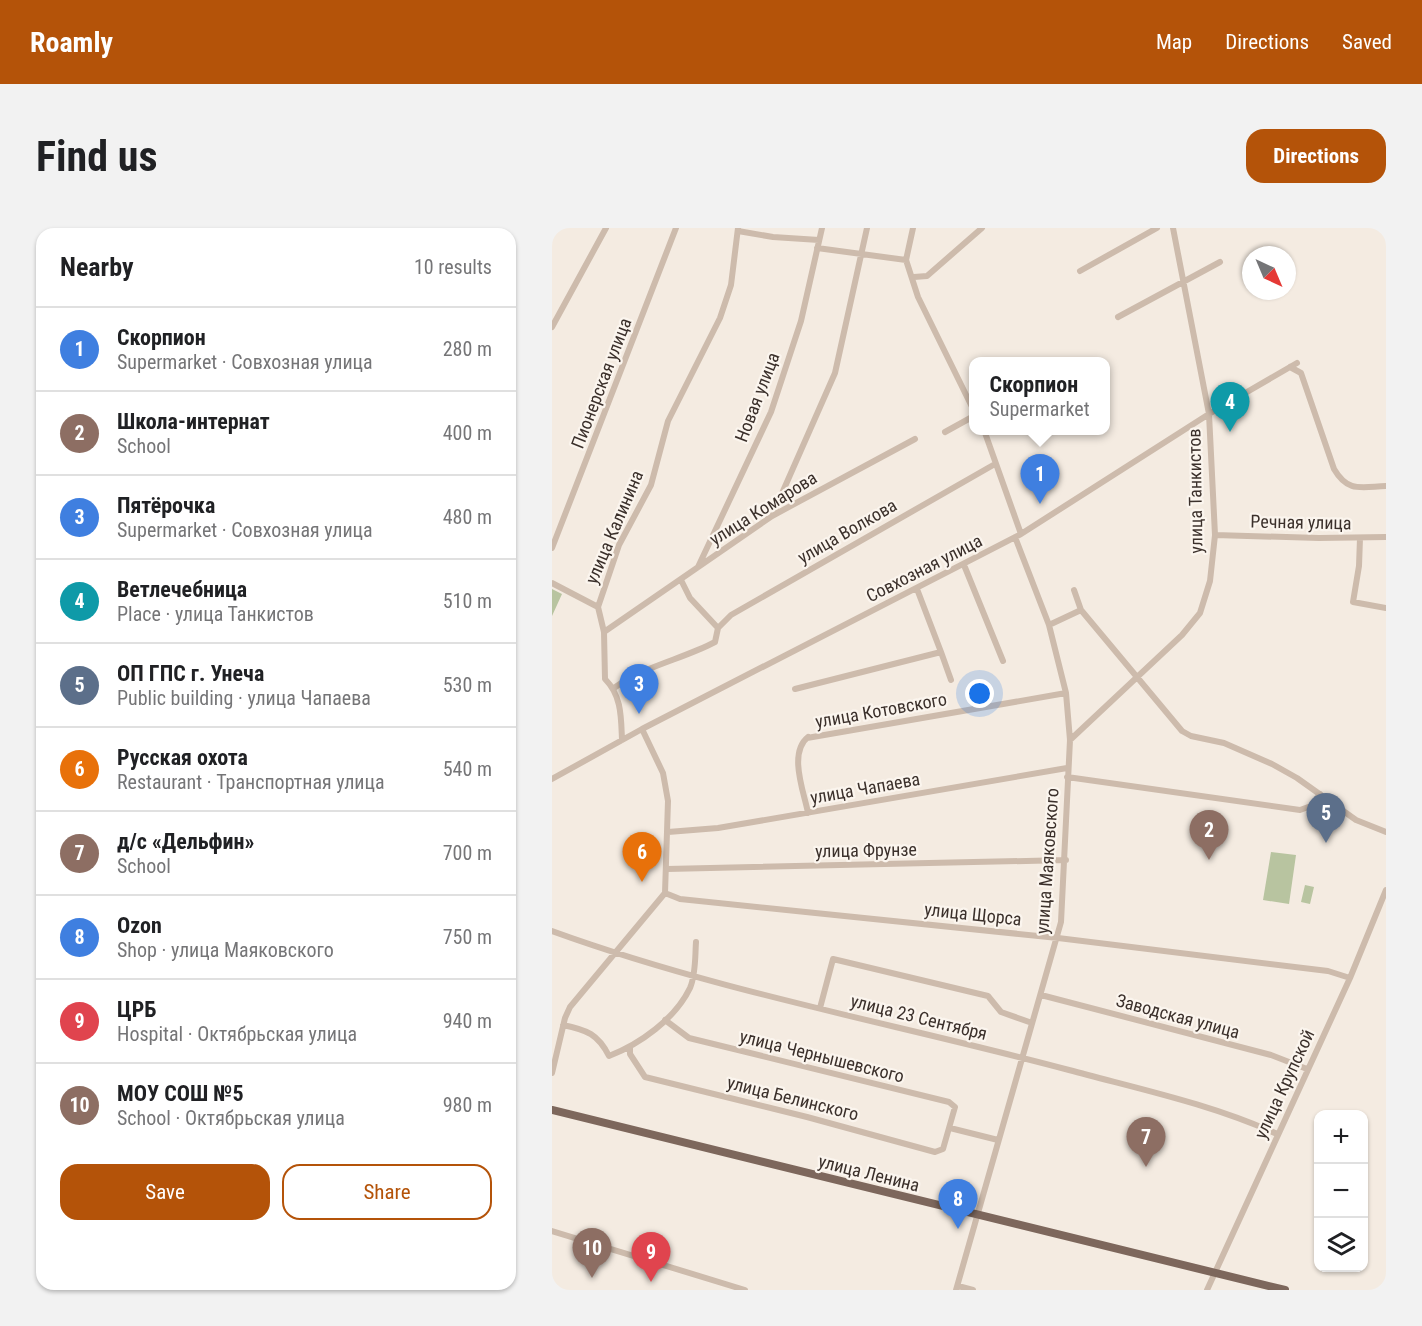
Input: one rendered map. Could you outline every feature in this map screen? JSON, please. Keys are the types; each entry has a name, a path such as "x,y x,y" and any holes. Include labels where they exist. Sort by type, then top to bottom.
{"main road":[{"name":"улица Ленина","path":"552,1110 1285,1290"}],"street":[{"path":"552,327 606,228"},
{"name":"Пионерская улица","path":"552,548 676,228"},
{"name":"Новая улица","path":"698,569 771,412 801,321 822,228"},
{"path":"772,516 835,373 867,228"},
{"path":"913,228 906,260 914,277 918,297 969,401"},
{"path":"914,277 919,279 927,276 982,228"},
{"path":"1080,271 1157,228"},
{"name":"улица Танкистов","path":"1070,740 1182,635 1200,613 1210,581 1215,535 1209,414 1173,228"},
{"path":"738,229 773,237 819,240"},
{"name":"улица Калинина","path":"622,740 620,709 614,688 605,679 604,632 598,607 619,545 651,485 668,421 720,318 731,285 738,229"},
{"path":"818,248 906,260"},
{"path":"1118,317 1185,283 1220,262"},
{"name":"Совхозная улица","path":"552,779 642,729 964,565 1018,535 1209,414 1297,363"},
{"path":"1290,367 1301,373 1334,469 1342,482 1355,488 1386,486"},
{"path":"945,432 969,419"},
{"name":"улица Маяковского","path":"957,1288 1058,938 1066,860 1067,768 1070,740 1066,693 1049,625 986,435"},
{"name":"улица Комарова","path":"604,632 698,569 734,540 772,516 915,439"},
{"name":"улица Волкова","path":"614,688 628,678 694,653 715,642 718,628 731,615 995,464"},
{"name":"Речная улица","path":"1215,535 1386,537"},
{"path":"1360,538 1359,566 1353,602 1386,608"},
{"path":"964,565 1003,661"},
{"path":"681,580 690,598 718,628"},
{"path":"552,583 598,607"},
{"path":"917,589 951,680"},
{"path":"1074,590 1081,610 1139,676 1182,731 1191,736 1233,747 1272,764 1356,820 1386,832"},
{"path":"1049,625 1081,610"},
{"path":"795,689 941,652"},
{"name":"улица Котовского","path":"808,813 798,761 799,749 807,738 1066,693"},
{"path":"552,1073 563,1025 570,1007 664,893 667,869 668,801 663,773 642,729"},
{"name":"улица Чапаева","path":"668,832 718,828 1067,768"},
{"path":"1067,777 1300,810 1311,806 1320,794"},
{"name":"улица Фрунзе","path":"667,869 1066,860"},
{"name":"улица Крупской","path":"1207,1290 1306,1069 1350,978 1386,890"},
{"name":"улица Щорса","path":"664,893 680,900 1058,938 1328,971 1350,978"},
{"name":"улица 23 Сентября","path":"552,931 615,954 693,976 1023,1058 1234,1114 1277,1134"},
{"path":"563,1025 588,1030 598,1037 609,1056 630,1048 665,1020 689,989 693,976 696,942"},
{"path":"820,1008 833,959 988,996 1001,1012 1032,1023"},
{"name":"Заводская улица","path":"1041,995 1271,1056 1306,1069"},
{"name":"улица Чернышевского","path":"665,1020 689,1038 948,1102 955,1107 950,1128"},
{"name":"улица Белинского","path":"630,1048 630,1054 645,1077 807,1117 935,1152 942,1149 950,1128"},
{"path":"950,1128 998,1140"},
{"path":"552,1231 746,1290"},
{"path":"957,1288 973,1290"}],"green space":[{"path":"552,589 562,594 552,616"},
{"path":"1271,852 1296,855 1289,904 1263,900"},
{"path":"1305,885 1314,887 1310,904 1301,902"}],"place":[{"name":"Ветлечебница","path":"1230,432"},
{"name":"Скорпион","path":"1040,504"},
{"name":"Пятёрочка","path":"639,714"},
{"name":"ОП ГПС г. Унеча","path":"1326,843"},
{"name":"Школа-интернат","path":"1209,860"},
{"name":"Русская охота","path":"642,882"},
{"name":"д/с «Дельфин»","path":"1146,1167"},
{"name":"Ozon","path":"958,1229"},
{"name":"МОУ СОШ №5","path":"592,1278"},
{"name":"ЦРБ","path":"651,1282"}]}
